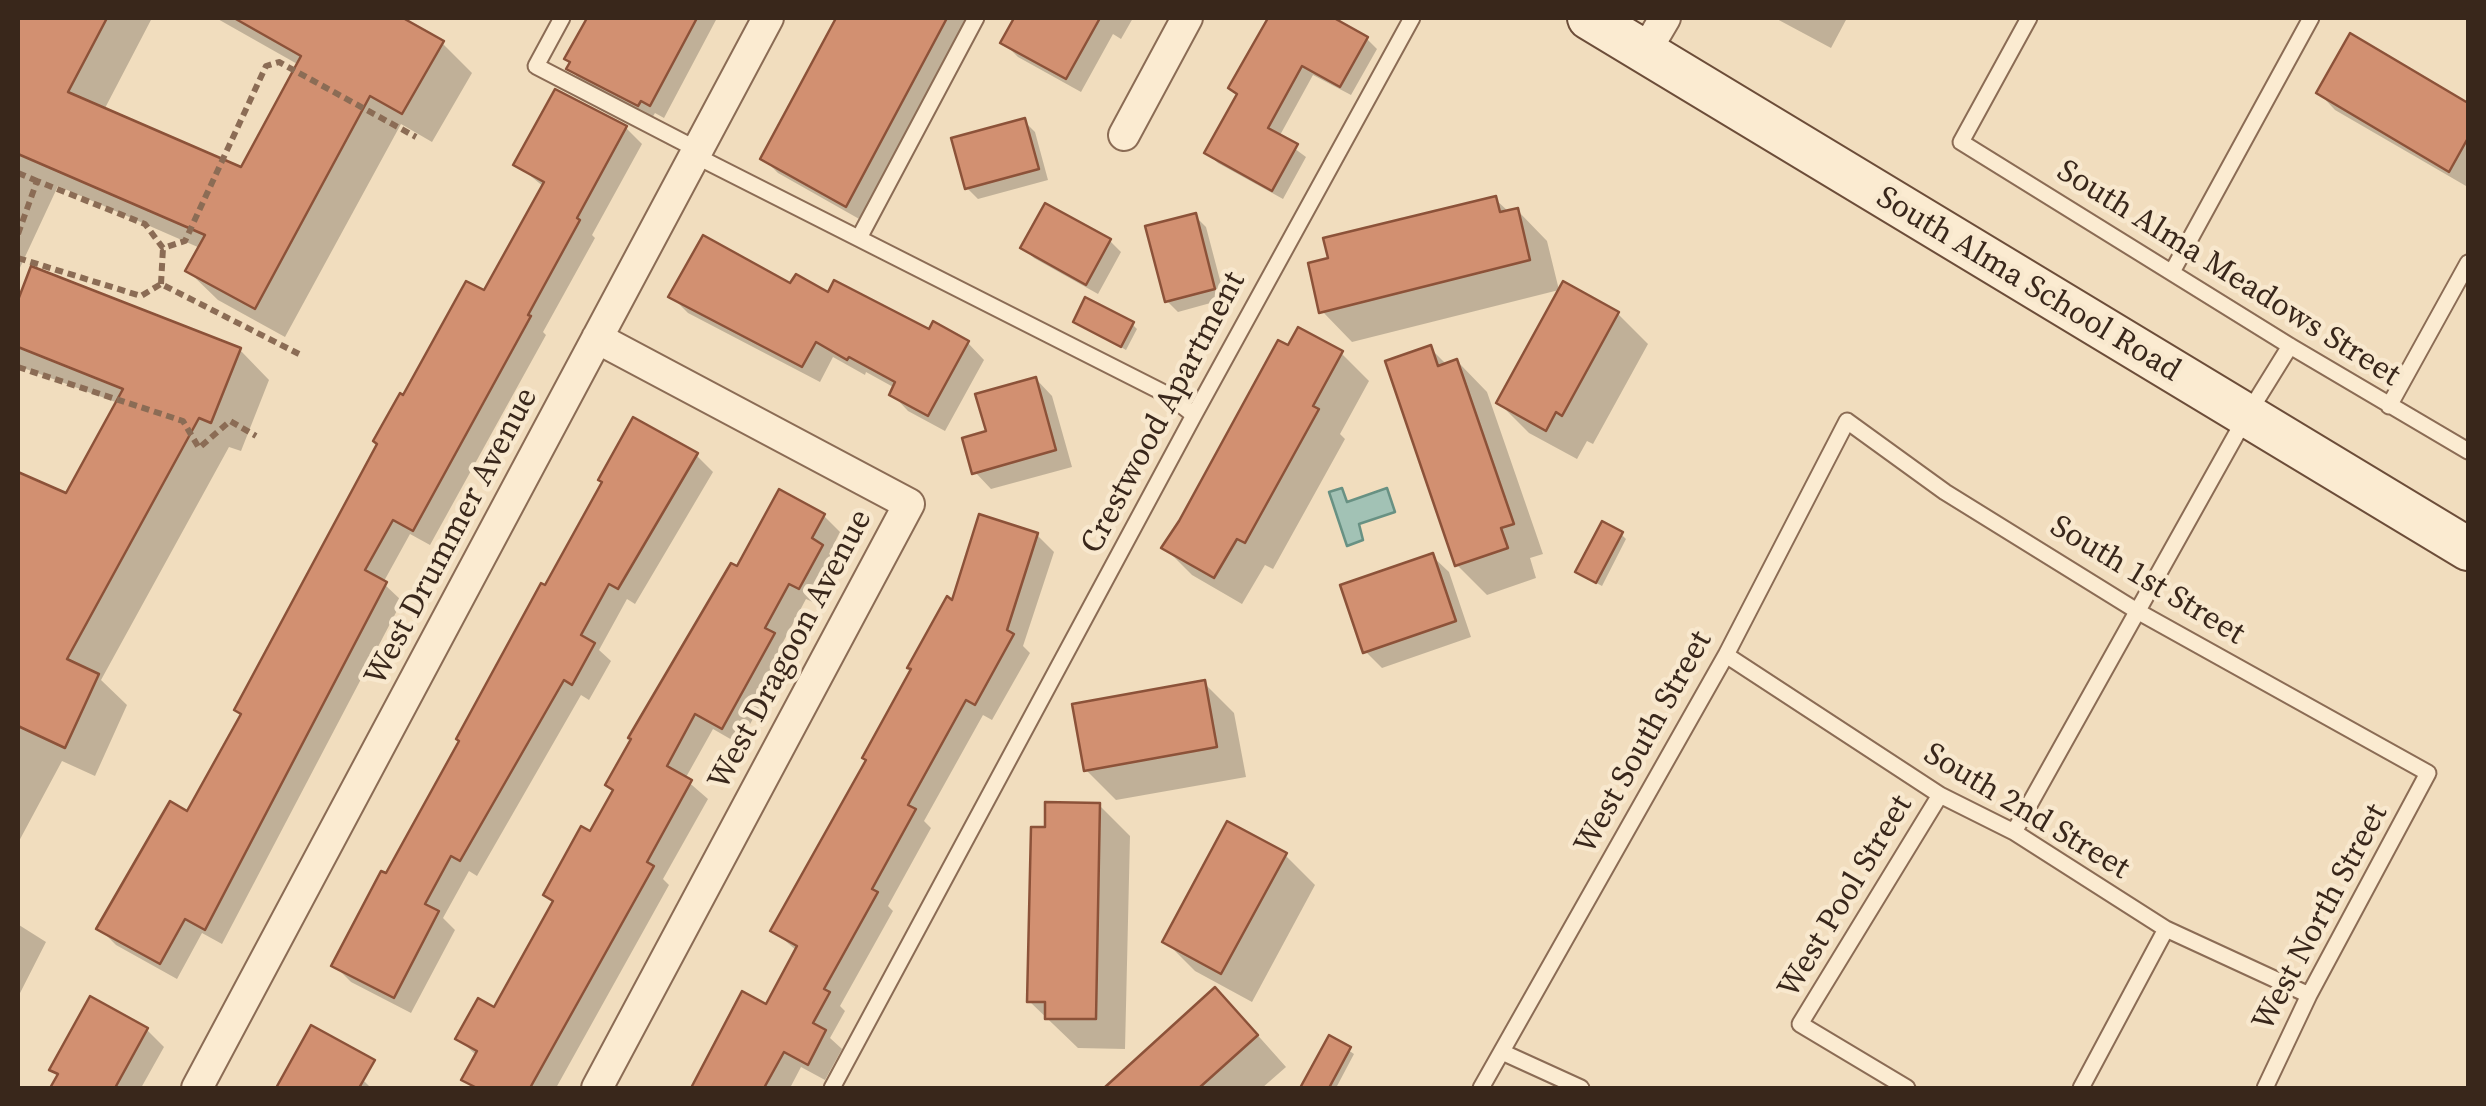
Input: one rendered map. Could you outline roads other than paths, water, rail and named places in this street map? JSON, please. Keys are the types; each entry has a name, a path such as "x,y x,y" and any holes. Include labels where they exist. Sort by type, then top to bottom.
{"main road":[{"name":"South Alma School Road","path":"1589,18 1655,35 2246,416 2468,550"}],"street":[{"name":"West Drummer Avenue","path":"196,1088 768,18"},
{"path":"1124,135 1187,18"},
{"name":"West Dragoon Avenue","path":"597,338 909,504 597,1088"}],"lane":[{"path":"562,18 536,66 859,238 1170,396 1194,414"},
{"path":"859,238 976,18"},
{"name":"Crestwood Apartment","path":"832,1088 1412,18"},
{"name":"South Alma Meadows Street","path":"2029,18 1961,142 2468,451"},
{"path":"2172,272 2311,18"},
{"path":"2390,406 2468,263"},
{"path":"2014,832 2246,416 2290,346"},
{"name":"South 1st Street","path":"1847,420 1946,492 2137,611 2428,773"},
{"name":"West South Street","path":"1481,1088 1726,655 1847,420"},
{"name":"South 2nd Street","path":"1726,655 1940,795 2014,832 2166,929 2309,995"},
{"name":"West North Street","path":"2264,1088 2309,995 2428,773"},
{"name":"West Pool Street","path":"1907,1088 1800,1024 1940,795"},
{"path":"2081,1088 2166,929"},
{"path":"1502,1052 1581,1088"}]}
